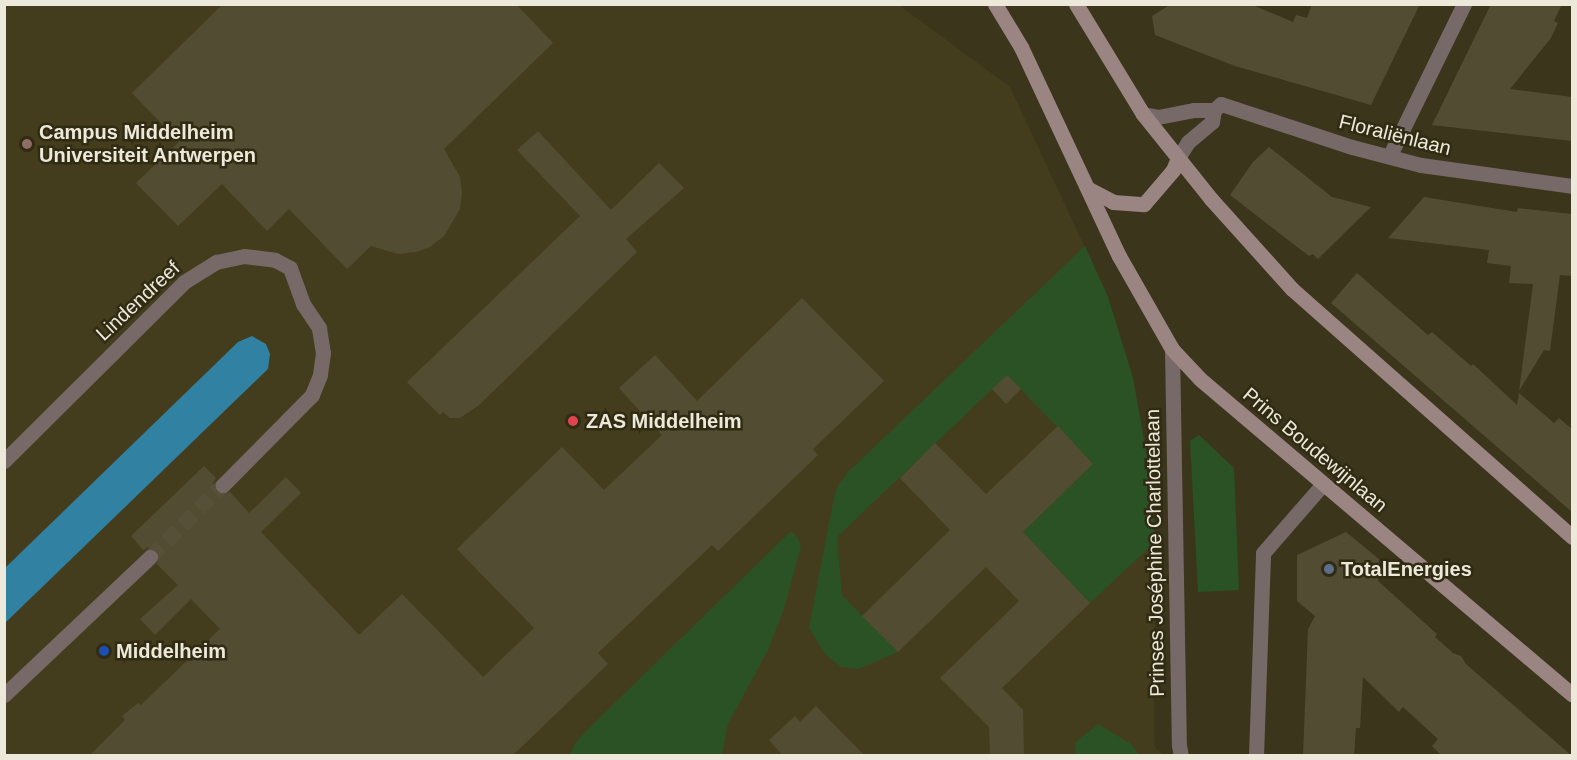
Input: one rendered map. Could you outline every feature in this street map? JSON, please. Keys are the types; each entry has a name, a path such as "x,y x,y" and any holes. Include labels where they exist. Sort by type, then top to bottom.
{"main road":[{"name":"Prins Boudewijnlaan","path":"995,4 1021,47 1119,256 1172,349 1200,379 1572,695"},
{"path":"1076,4 1143,114 1211,200 1292,289 1572,537"},
{"path":"1089,189 1113,202 1144,204 1173,170 1178,158"}],"street":[{"path":"1390,155 1464,4"},
{"name":"Floraliënlaan","path":"1143,114 1158,117 1194,110 1214,110 1221,104 1352,147 1456,172 1572,186"},
{"path":"1178,158 1188,142 1212,122 1214,110"},
{"name":"Lindendreef","path":"4,461 184,282 216,262 244,256 275,260 290,268 303,304 319,328 323,353 320,375 312,395 223,485"},
{"name":"Prinses Joséphine Charlottelaan","path":"1172,349 1181,756"},
{"path":"1256,756 1263,553 1323,484"},
{"path":"4,695 150,557"}],"shaded area":[{"name":"ZAS Middelheim","path":"4,5 899,5 1010,87 1108,297 1133,378 1148,463 1155,542 1154,746 1163,755 5,755"}],"green space":[{"path":"1085,246 1108,297 1133,378 1148,463 1155,542 1090,603 1023,532 1093,464 1007,375 837,537 842,595 898,652 858,669 841,667 826,655 809,628 834,497 839,484 848,472"},
{"path":"1199,435 1234,468 1239,590 1198,592 1190,441"},
{"path":"791,531 798,538 801,546 784,609 768,650 728,724 722,755 570,755 574,745 584,733"},
{"path":"1098,724 1131,744 1139,755 1075,755 1076,742"}],"water":[{"path":"252,336 266,344 270,354 268,369 5,623 5,568 238,342"}],"building":[{"path":"223,4 516,4 553,43 444,149 460,177 462,193 460,209 444,236 430,247 416,252 398,254 371,246 347,269 289,209 267,231 222,184 178,226 136,183 179,142 132,93"},
{"path":"1171,4 1250,4 1293,22 1296,15 1307,18 1312,4 1420,4 1371,105 1235,66 1155,35 1152,16"},
{"path":"1491,4 1562,4 1554,21 1558,23 1551,38 1510,89 1572,97 1572,141 1432,125"},
{"path":"538,131 611,210 659,163 684,188 626,239 637,252 479,405 460,418 450,418 443,412 440,415 407,382 580,216 517,150"},
{"path":"1269,147 1332,197 1371,207 1318,259 1313,254 1309,256 1230,195 1253,162"},
{"path":"1424,197 1517,212 1518,208 1572,214 1572,276 1560,275 1550,351 1544,350 1519,391 1533,284 1509,283 1511,266 1487,263 1489,250 1388,238"},
{"path":"1357,273 1428,335 1432,332 1471,366 1473,364 1517,405 1519,393 1554,423 1559,418 1572,429 1572,512 1331,303"},
{"path":"802,298 884,381 813,449 818,455 718,551 712,545 598,653 608,664 512,756 89,756 125,720 122,716 138,703 141,705 220,629 191,599 155,635 140,619 178,585 157,564 160,555 157,550 148,547 143,550 131,536 204,466 216,478 213,483 216,491 221,495 230,492 249,513 286,477 301,493 261,532 359,635 402,594 483,677 534,628 457,549 562,447 604,490 662,435 619,388 655,355 697,401"},
{"path":"1007,375 1021,389 1006,404 992,389"},
{"path":"1058,426 1093,464 1023,532 1090,603 1002,688 1023,710 1024,756 990,756 989,727 940,678 1019,601 986,567 898,652 862,616 950,530 900,478 935,443 986,494"},
{"path":"1346,532 1379,559 1378,581 1437,634 1435,637 1453,653 1461,656 1466,664 1572,756 1442,756 1432,746 1438,739 1403,707 1399,712 1363,677 1360,728 1356,728 1354,756 1303,756 1308,629 1315,616 1297,601 1297,555"},
{"path":"816,706 865,756 783,756 769,740 795,716 800,722"}],"tunnel":[{"path":"150,557 223,485"}],"place":[{"name":"Campus Middelheim Universiteit Antwerpen","path":"27,144"},
{"name":"ZAS Middelheim","path":"573,421"},
{"name":"TotalEnergies","path":"1329,569"},
{"name":"Middelheim","path":"104,651"}]}
